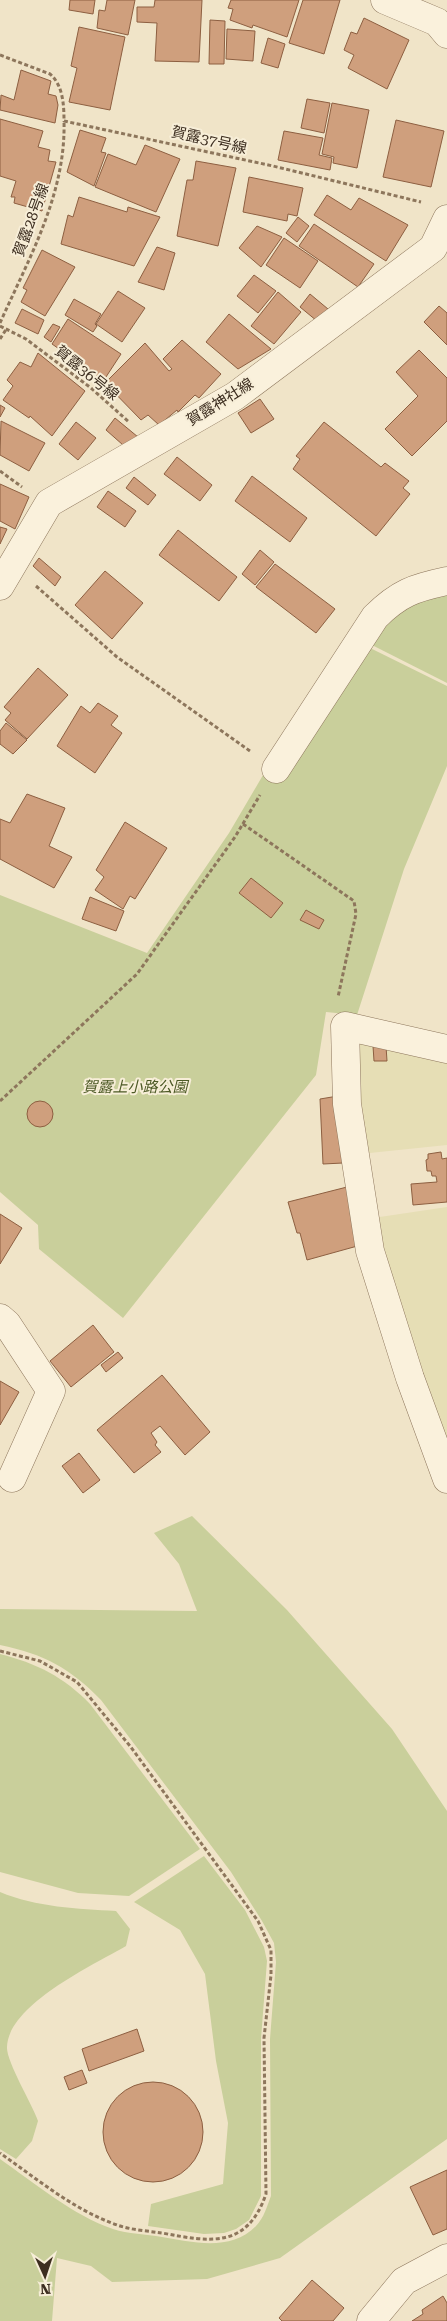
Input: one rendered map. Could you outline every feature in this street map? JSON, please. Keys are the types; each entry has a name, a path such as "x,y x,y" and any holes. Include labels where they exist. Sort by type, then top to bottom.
{"street":[{"path":"385,0 437,22 447,34"},
{"name":"賀露神社線","path":"6,575 49,503 235,396 440,256 447,219"},
{"path":"276,769 375,617 392,600 422,587 447,581"},
{"path":"447,1049 344,1026 347,1104 370,1251 410,1378 447,1479"},
{"path":"0,1318 7,1324 51,1391 12,1478"},
{"path":"370,2321 404,2281 447,2258"}],"path":[{"path":"0,56 50,74 57,80 64,106 64,121"},
{"name":"賀露37号線","path":"64,121 273,166 424,203"},
{"name":"賀露28号線","path":"0,324 38,244 58,182 65,138 64,121"},
{"name":"賀露36号線","path":"0,324 26,339 91,388 127,420 159,439"},
{"path":"0,339 7,328"},
{"path":"0,1101 137,974 242,824 276,769 117,657 6,575"},
{"path":"242,824 354,900 356,914 334,1014 344,1026"},
{"path":"0,1651 40,1660 77,1682 130,1746 258,1921 270,1950 271,1976 264,2038 266,2194 260,2213 247,2227 235,2234 217,2240 194,2239 118,2226 68,2201 0,2153"}],"shaded area":[{"path":"373,1038 447,1054 447,1145 360,1154 359,1044"},
{"path":"447,1207 447,1460 373,1218"}],"green space":[{"path":"447,585 447,683 364,641 383,615"},
{"name":"賀露上小路公園","path":"362,644 447,686 447,766 404,869 357,1015 326,1012 316,1075 123,1318 39,1249 38,1225 0,1192 0,895 147,953 229,833 273,758"},
{"path":"192,1516 287,1610 392,1729 447,1811 447,2139 280,2258 207,2279 112,2282 91,2266 57,2258 52,2321 0,2321 0,2159 54,2198 98,2223 125,2232 198,2243 223,2242 246,2234 261,2219 271,2196 270,2039 276,1962 274,1943 231,1872 101,1700 78,1679 55,1664 30,1653 0,1645 0,1609 197,1611 179,1564 154,1533"},
{"path":"0,1654 49,1672 80,1694 90,1704 200,1849 129,1896 78,1893 0,1872"},
{"path":"204,1856 245,1910 264,1947 267,1961 261,2039 261,2196 249,2220 236,2229 224,2233 204,2234 148,2226 151,2204 223,2184 228,2123 216,2061 205,1974 180,1930 134,1902"},
{"path":"0,1892 43,1904 116,1911 130,1929 126,1946 54,1988 21,2016 11,2031 7,2047 8,2054 38,2121 32,2141 16,2159 0,2149"}],"building":[{"path":"70,0 95,0 93,14 69,10"},
{"path":"107,0 135,0 128,35 97,28 99,10 105,11"},
{"path":"155,0 202,0 199,62 155,61 157,23 137,22 137,7 154,7"},
{"path":"231,0 299,0 287,37 253,25 252,28 230,20 233,9 228,8"},
{"path":"303,0 340,0 324,54 289,43"},
{"path":"364,18 409,40 387,89 348,68 354,55 344,50 351,32 357,34"},
{"path":"210,20 225,21 224,64 209,64"},
{"path":"79,27 125,37 110,110 69,102 77,68 71,66"},
{"path":"227,29 255,31 253,61 226,59"},
{"path":"268,38 285,44 278,68 261,63"},
{"path":"21,70 51,81 48,94 56,96 58,105 55,123 0,110 1,95 14,100"},
{"path":"307,99 330,103 324,133 301,128"},
{"path":"332,103 369,110 357,168 333,163 334,157 322,154"},
{"path":"0,119 43,131 38,147 50,150 48,161 56,162 42,211 14,203 15,197 11,197 16,181 0,176"},
{"path":"396,120 444,131 431,187 383,177"},
{"path":"80,130 106,138 101,152 106,153 94,186 67,172"},
{"path":"284,131 323,138 319,155 332,158 330,170 278,160"},
{"path":"145,145 180,159 156,212 95,187 108,154 136,165"},
{"path":"196,161 236,168 218,246 177,236 187,180 193,180"},
{"path":"249,177 303,188 297,216 288,214 287,221 243,212"},
{"path":"327,195 351,210 359,198 408,225 386,261 314,215"},
{"path":"79,197 127,212 128,207 160,217 134,266 61,244 68,215 73,217"},
{"path":"298,217 309,226 297,242 286,233"},
{"path":"314,224 374,264 358,287 299,246"},
{"path":"257,226 282,237 261,267 239,248"},
{"path":"284,238 318,261 300,288 266,265"},
{"path":"157,247 175,253 164,290 138,282"},
{"path":"42,250 75,267 45,316 21,302 27,290 23,288"},
{"path":"254,275 276,291 258,313 237,296"},
{"path":"118,291 145,308 122,342 96,324"},
{"path":"278,292 301,312 274,344 251,326"},
{"path":"310,294 328,309 317,321 300,307"},
{"path":"74,299 101,314 93,332 65,315"},
{"path":"439,306 447,313 447,345 424,322"},
{"path":"22,309 44,320 38,334 15,323"},
{"path":"229,314 271,349 238,369 206,342"},
{"path":"68,319 121,354 104,380 52,344"},
{"path":"53,324 60,327 51,342 44,337"},
{"path":"182,340 221,374 199,398 195,395 178,412 177,410 159,425 148,415 141,420 105,383 145,343 169,371 172,369 163,359"},
{"path":"419,350 447,378 447,421 412,456 385,429 418,396 396,372"},
{"path":"38,353 85,391 52,436 30,416 29,418 3,400 13,386 7,380 20,362 31,367"},
{"path":"260,399 274,419 251,433 238,413"},
{"path":"0,405 5,408 0,417"},
{"path":"115,418 138,437 123,445 106,430"},
{"path":"1,421 45,443 29,471 0,455"},
{"path":"76,422 96,438 78,460 59,444"},
{"path":"324,422 381,467 385,463 409,481 403,488 410,494 376,536 293,469 300,459 296,456"},
{"path":"177,457 212,485 200,501 164,474"},
{"path":"252,476 307,518 290,542 235,501"},
{"path":"134,477 156,495 148,505 126,488"},
{"path":"0,484 29,497 15,529 0,521"},
{"path":"108,491 136,511 125,527 97,507"},
{"path":"0,527 7,529 0,544"},
{"path":"178,530 237,577 219,601 159,555"},
{"path":"260,550 274,562 255,585 242,574"},
{"path":"39,558 61,577 55,586 33,566"},
{"path":"275,564 335,609 316,633 256,587"},
{"path":"105,571 143,603 112,639 75,605"},
{"path":"38,668 68,695 27,739 5,720 11,713 4,707"},
{"path":"98,703 118,716 111,725 122,733 95,773 57,746 81,706 90,713"},
{"path":"6,723 27,740 13,754 0,744 0,731"},
{"path":"27,794 65,808 49,846 72,857 54,888 0,859 0,819 10,823"},
{"path":"125,822 167,848 135,899 130,896 123,909 95,890 104,877 96,870"},
{"path":"251,878 283,903 271,918 239,893"},
{"path":"90,897 124,911 116,931 82,919"},
{"path":"306,910 324,920 319,929 300,920"},
{"path":"373,1046 386,1046 387,1061 374,1061"},
{"path":"338,1096 343,1163 323,1164 320,1099"},
{"path":"40,1101 49,1105 53,1114 49,1123 40,1127 31,1123 27,1114 31,1105"},
{"path":"441,1152 442,1159 447,1158 447,1202 413,1205 411,1184 437,1182 436,1176 432,1176 431,1171 427,1171 426,1160 428,1159 428,1154"},
{"path":"347,1187 361,1245 307,1260 300,1233 297,1233 288,1202"},
{"path":"0,1214 22,1228 0,1264"},
{"path":"93,1325 114,1352 71,1387 50,1361"},
{"path":"118,1352 123,1358 106,1372 101,1365"},
{"path":"162,1375 210,1432 185,1455 160,1426 151,1433 157,1442 155,1445 161,1452 134,1473 97,1430"},
{"path":"0,1381 19,1392 0,1425"},
{"path":"79,1453 100,1480 83,1493 62,1466"},
{"path":"137,2029 144,2051 89,2071 82,2049"},
{"path":"82,2070 87,2083 69,2090 64,2077"},
{"path":"143,2082 163,2082 172,2085 189,2096 200,2113 203,2122 203,2142 200,2151 189,2168 172,2179 163,2182 143,2182 125,2174 111,2160 103,2142 103,2122 111,2104 125,2090"},
{"path":"447,2170 447,2229 433,2235 410,2187"},
{"path":"312,2280 344,2308 333,2321 282,2321 279,2318"},
{"path":"443,2296 447,2303 447,2321 412,2321 423,2314 422,2310"}]}
